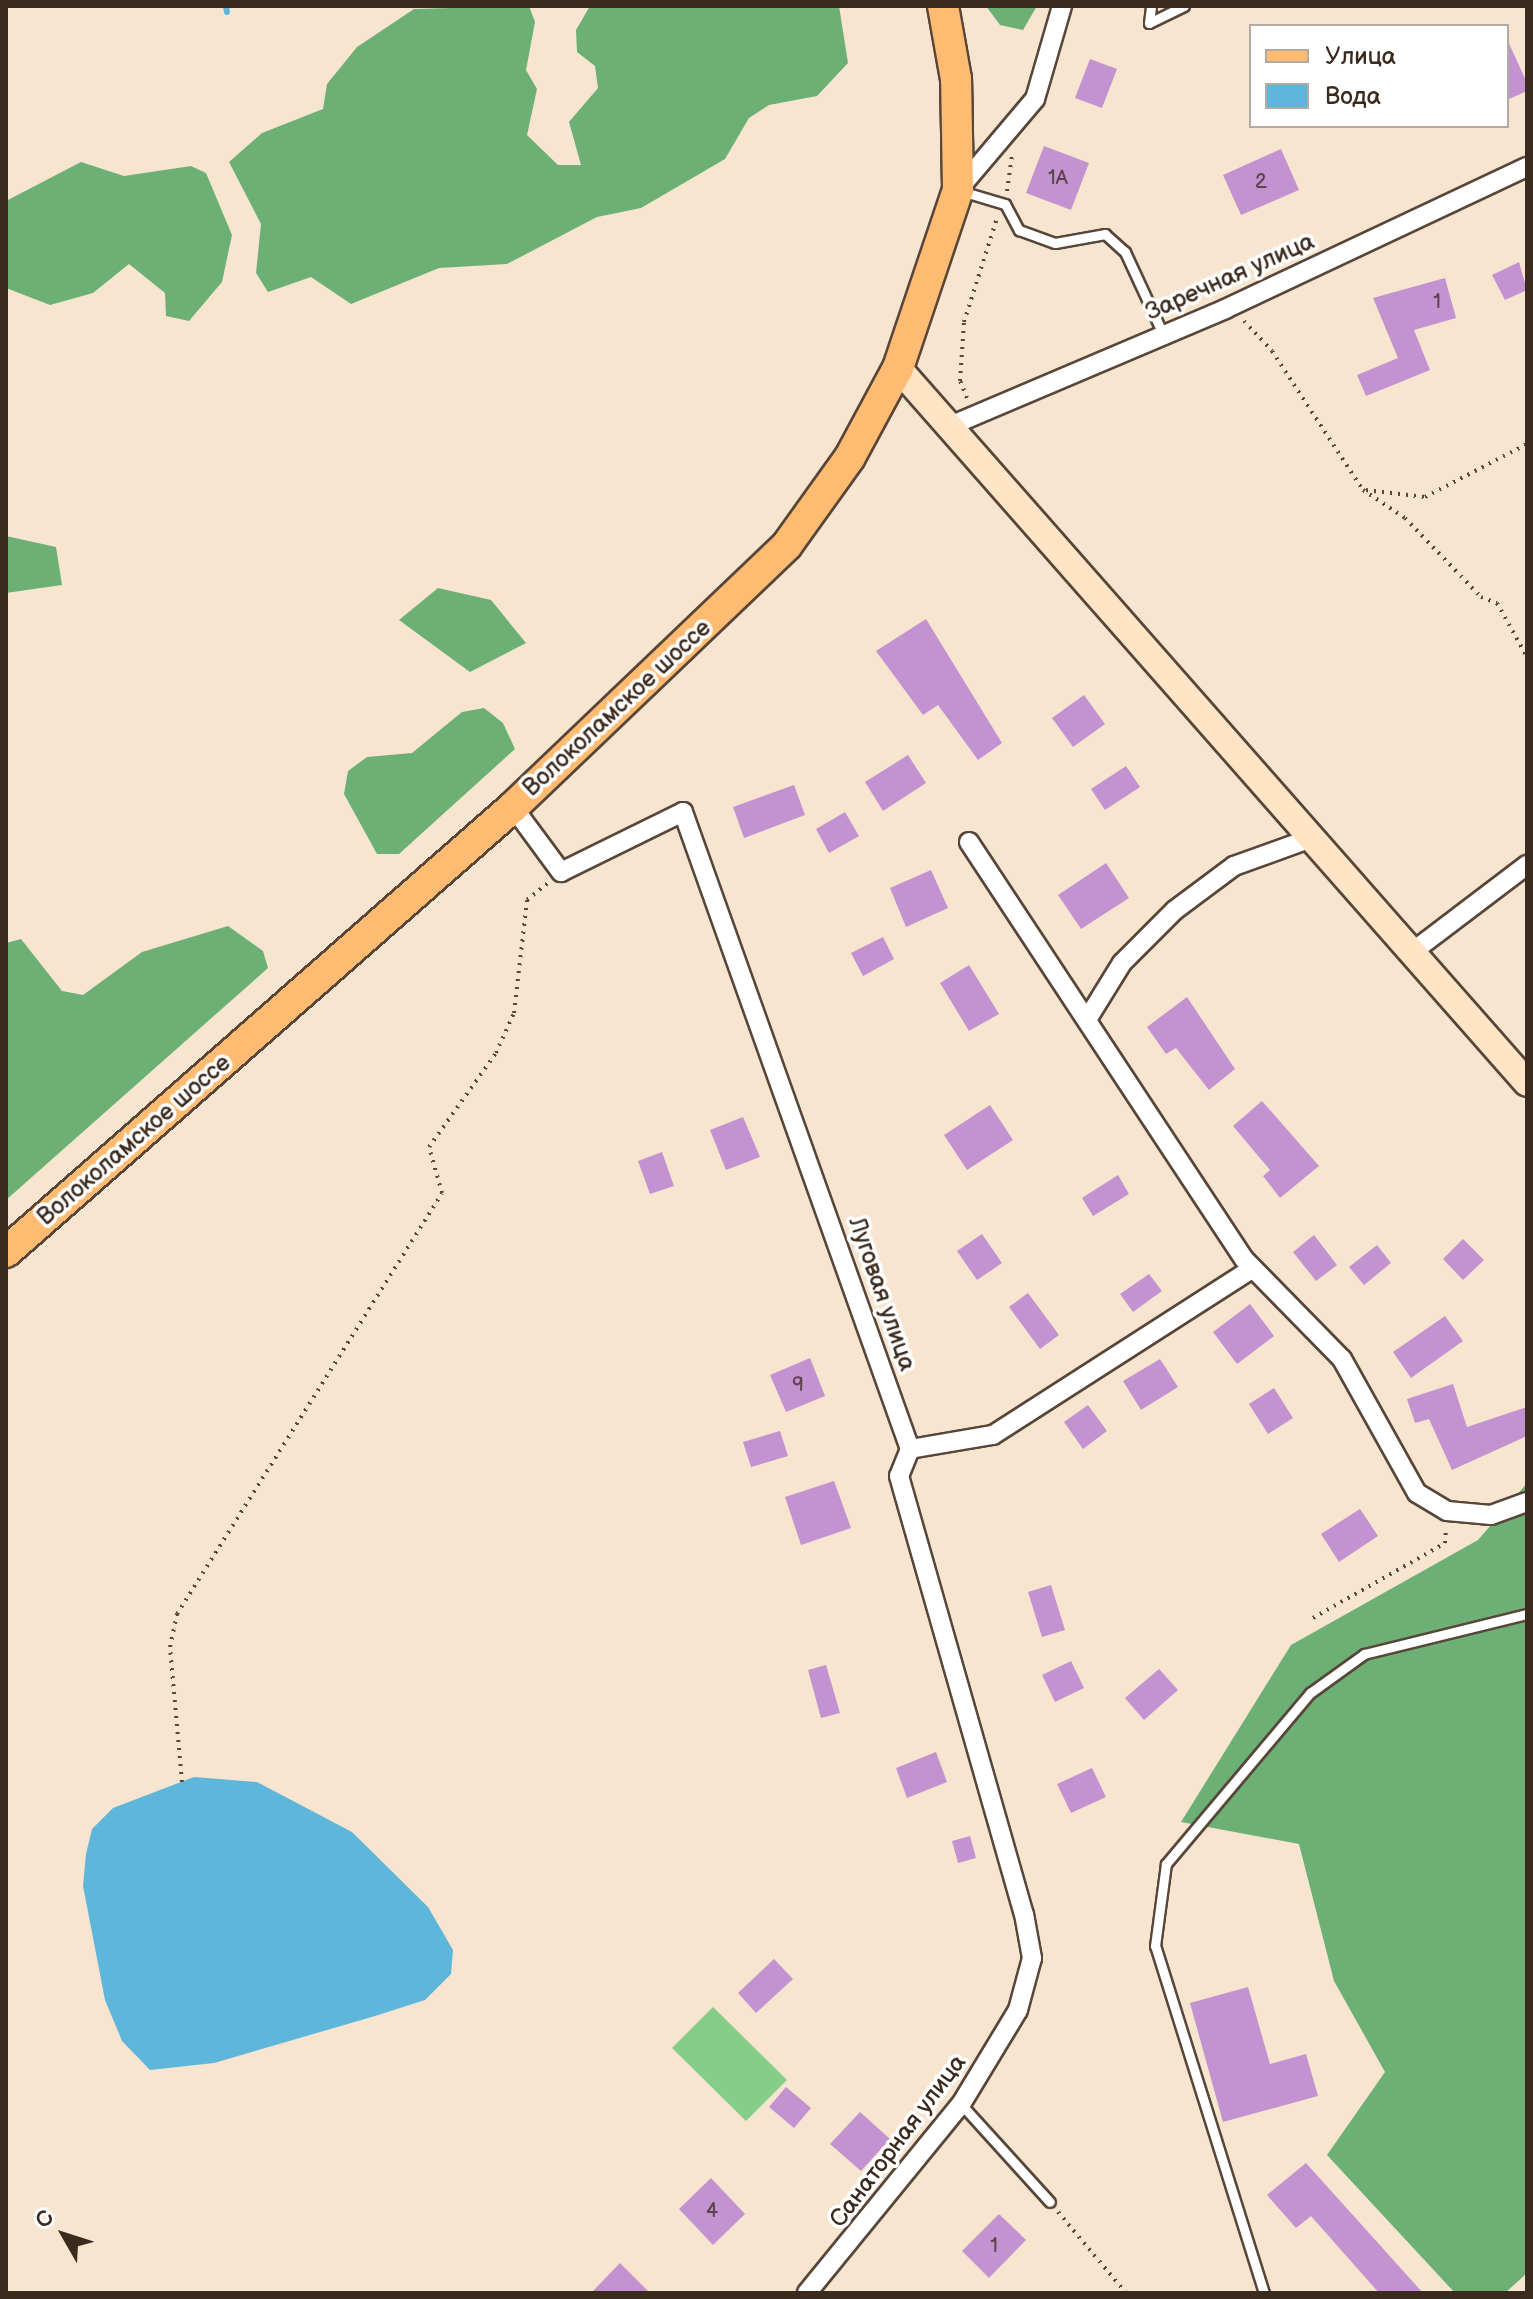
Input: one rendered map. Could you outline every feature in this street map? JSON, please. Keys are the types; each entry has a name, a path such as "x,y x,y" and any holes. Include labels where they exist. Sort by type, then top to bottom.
{"main road":[{"name":"Волоколамское шоссе","path":"6,1252 513,807 787,545 850,457 898,368 958,190 956,79 943,6"},
{"path":"898,368 962,420 1309,839 1527,1083"}],"street":[{"path":"958,190 1035,99 1062,6"},
{"name":"Заречная улица","path":"962,420 1162,332 1225,309 1527,167"},
{"path":"513,807 561,872"},
{"name":"Луговая улица","path":"561,872 683,812 910,1449"},
{"path":"1088,1018 1122,963 1175,910 1234,866 1309,839"},
{"path":"969,842 1252,1269 1342,1359 1417,1493 1447,1511 1491,1515 1527,1502"},
{"path":"1411,953 1527,865"},
{"path":"910,1449 993,1435 1252,1269"},
{"name":"Санаторная улица","path":"807,2293 961,2104 1018,2010 1032,1958 1024,1914 899,1476 910,1449"}],"lane":[{"path":"1151,6 1149,23 1184,6"},
{"path":"958,190 1005,204 1019,230 1055,243 1105,234 1125,252 1162,332"},
{"path":"1264,2293 1155,1946 1166,1864 1310,1693 1364,1654 1527,1614"},
{"path":"961,2104 1050,2202"}],"path":[{"path":"962,420 960,381 964,322 984,243 1005,204 1014,144"},
{"path":"1225,309 1272,351 1363,490 1405,518 1481,597 1497,603 1527,657"},
{"path":"1363,490 1425,497 1527,444"},
{"path":"182,1782 170,1647 177,1614 234,1512 437,1203 442,1193 429,1147 496,1053 523,982 527,900 561,872"},
{"path":"1313,1618 1445,1543 1447,1511"},
{"path":"1050,2202 1126,2293"}],"green space":[{"path":"529,6 535,22 526,70 537,89 527,135 558,165 581,165 569,122 598,88 595,66 577,52 576,30 590,6 839,6 848,63 817,96 769,105 749,118 725,159 641,208 597,217 507,264 439,268 351,304 311,277 268,292 256,273 261,224 229,162 262,133 323,109 327,84 357,47 414,9"},
{"path":"986,6 1037,6 1023,30 1000,25"},
{"path":"81,162 124,176 191,166 206,173 232,235 222,282 189,321 166,316 165,293 129,264 93,293 50,305 6,288 6,201"},
{"path":"6,536 56,547 62,585 6,593"},
{"path":"438,588 491,600 526,643 470,672 399,620"},
{"path":"484,708 503,723 515,749 399,854 377,854 344,794 348,771 367,757 412,753 462,712"},
{"path":"228,926 263,951 268,968 6,1200 6,943 21,939 62,991 83,995 142,952"},
{"path":"1527,1483 1527,2273 1505,2293 1455,2293 1327,2155 1385,2072 1334,1981 1299,1844 1181,1822 1291,1645 1478,1540"},
{"path":"713,2007 787,2080 746,2121 672,2048"}],"water":[{"path":"194,1777 257,1782 352,1832 428,1907 453,1950 451,1974 425,2000 375,2016 214,2063 150,2070 122,2041 105,2000 83,1886 86,1854 92,1829 113,1808"}],"building":[{"path":"1509,43 1527,83 1527,91 1509,99"},
{"path":"1090,59 1117,69 1102,108 1075,98"},
{"path":"1044,146 1089,163 1071,210 1026,193"},
{"path":"1281,149 1299,190 1241,215 1223,175"},
{"path":"1519,262 1527,290 1505,300 1492,275"},
{"path":"1445,278 1456,318 1414,330 1430,370 1366,396 1357,375 1398,358 1373,298"},
{"path":"926,619 1002,743 978,760 938,705 923,715 876,651"},
{"path":"1084,695 1105,724 1073,747 1052,718"},
{"path":"908,755 926,783 883,811 865,782"},
{"path":"1126,766 1140,787 1105,810 1091,789"},
{"path":"794,785 805,815 744,838 733,807"},
{"path":"845,812 859,836 829,853 816,829"},
{"path":"1106,863 1129,898 1081,929 1058,895"},
{"path":"931,870 948,908 906,927 890,888"},
{"path":"883,937 894,959 863,976 851,953"},
{"path":"969,965 999,1014 969,1031 940,983"},
{"path":"1187,997 1235,1069 1209,1090 1176,1048 1166,1054 1147,1027"},
{"path":"1262,1101 1319,1166 1280,1198 1263,1176 1270,1170 1233,1126"},
{"path":"990,1105 1013,1140 967,1170 944,1135"},
{"path":"743,1117 760,1157 726,1170 710,1130"},
{"path":"662,1152 674,1186 650,1194 638,1161"},
{"path":"1118,1175 1129,1194 1093,1216 1082,1198"},
{"path":"982,1234 1002,1263 977,1280 957,1251"},
{"path":"1314,1235 1337,1265 1316,1281 1293,1252"},
{"path":"1463,1239 1484,1260 1463,1280 1443,1259"},
{"path":"1377,1245 1391,1263 1364,1285 1349,1267"},
{"path":"1149,1274 1162,1291 1133,1312 1120,1294"},
{"path":"1028,1293 1059,1335 1040,1349 1009,1307"},
{"path":"1250,1304 1274,1336 1237,1364 1213,1332"},
{"path":"1445,1316 1463,1341 1411,1378 1393,1352"},
{"path":"810,1358 825,1396 786,1412 770,1375"},
{"path":"1160,1359 1178,1387 1141,1410 1123,1381"},
{"path":"1453,1384 1467,1427 1527,1407 1527,1436 1452,1470 1429,1419 1415,1423 1407,1399"},
{"path":"1274,1388 1293,1418 1268,1434 1249,1404"},
{"path":"1088,1405 1107,1431 1083,1449 1064,1422"},
{"path":"780,1431 788,1456 751,1467 743,1442"},
{"path":"834,1481 851,1528 801,1545 785,1497"},
{"path":"1360,1509 1378,1536 1339,1562 1321,1534"},
{"path":"1051,1585 1065,1630 1042,1637 1028,1592"},
{"path":"1071,1661 1084,1688 1055,1702 1042,1675"},
{"path":"826,1665 840,1713 821,1718 808,1670"},
{"path":"1159,1669 1178,1690 1144,1720 1125,1698"},
{"path":"936,1752 947,1782 907,1798 896,1768"},
{"path":"1092,1768 1106,1797 1071,1813 1057,1784"},
{"path":"970,1836 976,1858 958,1863 952,1841"},
{"path":"774,1959 793,1979 756,2013 738,1993"},
{"path":"1248,1987 1270,2064 1306,2054 1318,2096 1223,2122 1190,2003"},
{"path":"786,2087 811,2108 794,2128 769,2107"},
{"path":"860,2112 890,2139 861,2171 830,2144"},
{"path":"1306,2163 1423,2293 1379,2293 1311,2216 1296,2228 1267,2195"},
{"path":"711,2178 745,2214 713,2245 679,2209"},
{"path":"999,2214 1026,2240 989,2278 962,2251"},
{"path":"620,2263 650,2293 591,2293"}],"waterway":[{"path":"226,6 227,12"}]}
